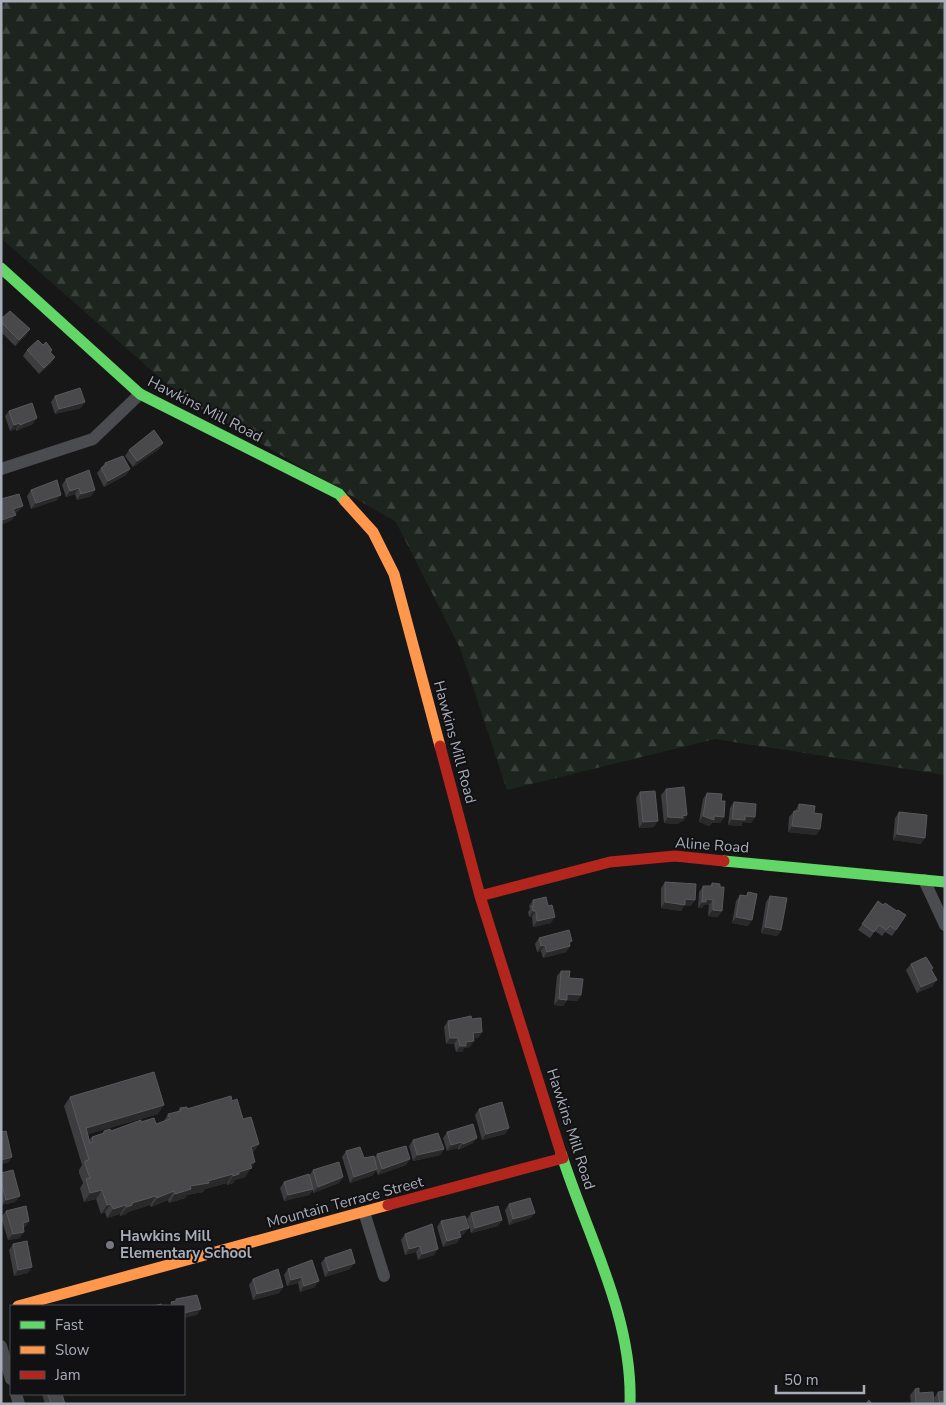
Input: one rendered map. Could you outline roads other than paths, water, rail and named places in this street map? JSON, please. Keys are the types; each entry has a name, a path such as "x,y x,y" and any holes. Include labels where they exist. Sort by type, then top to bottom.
{"street":[{"name":"Hawkins Mill Road","path":"1,268 140,394 339,494 373,532 394,574 480,896 564,1158 614,1296 631,1375 630,1404"},
{"path":"1,469 93,439 140,394"},
{"name":"Aline Road","path":"480,896 610,862 675,856 945,882"},
{"path":"924,880 945,925"},
{"name":"Mountain Terrace Street","path":"22,1305 564,1158"},
{"path":"364,1212 384,1276"},
{"path":"1,1346 10,1376"}],"place":[{"name":"Hawkins Mill Elementary School","path":"110,1245"}]}
